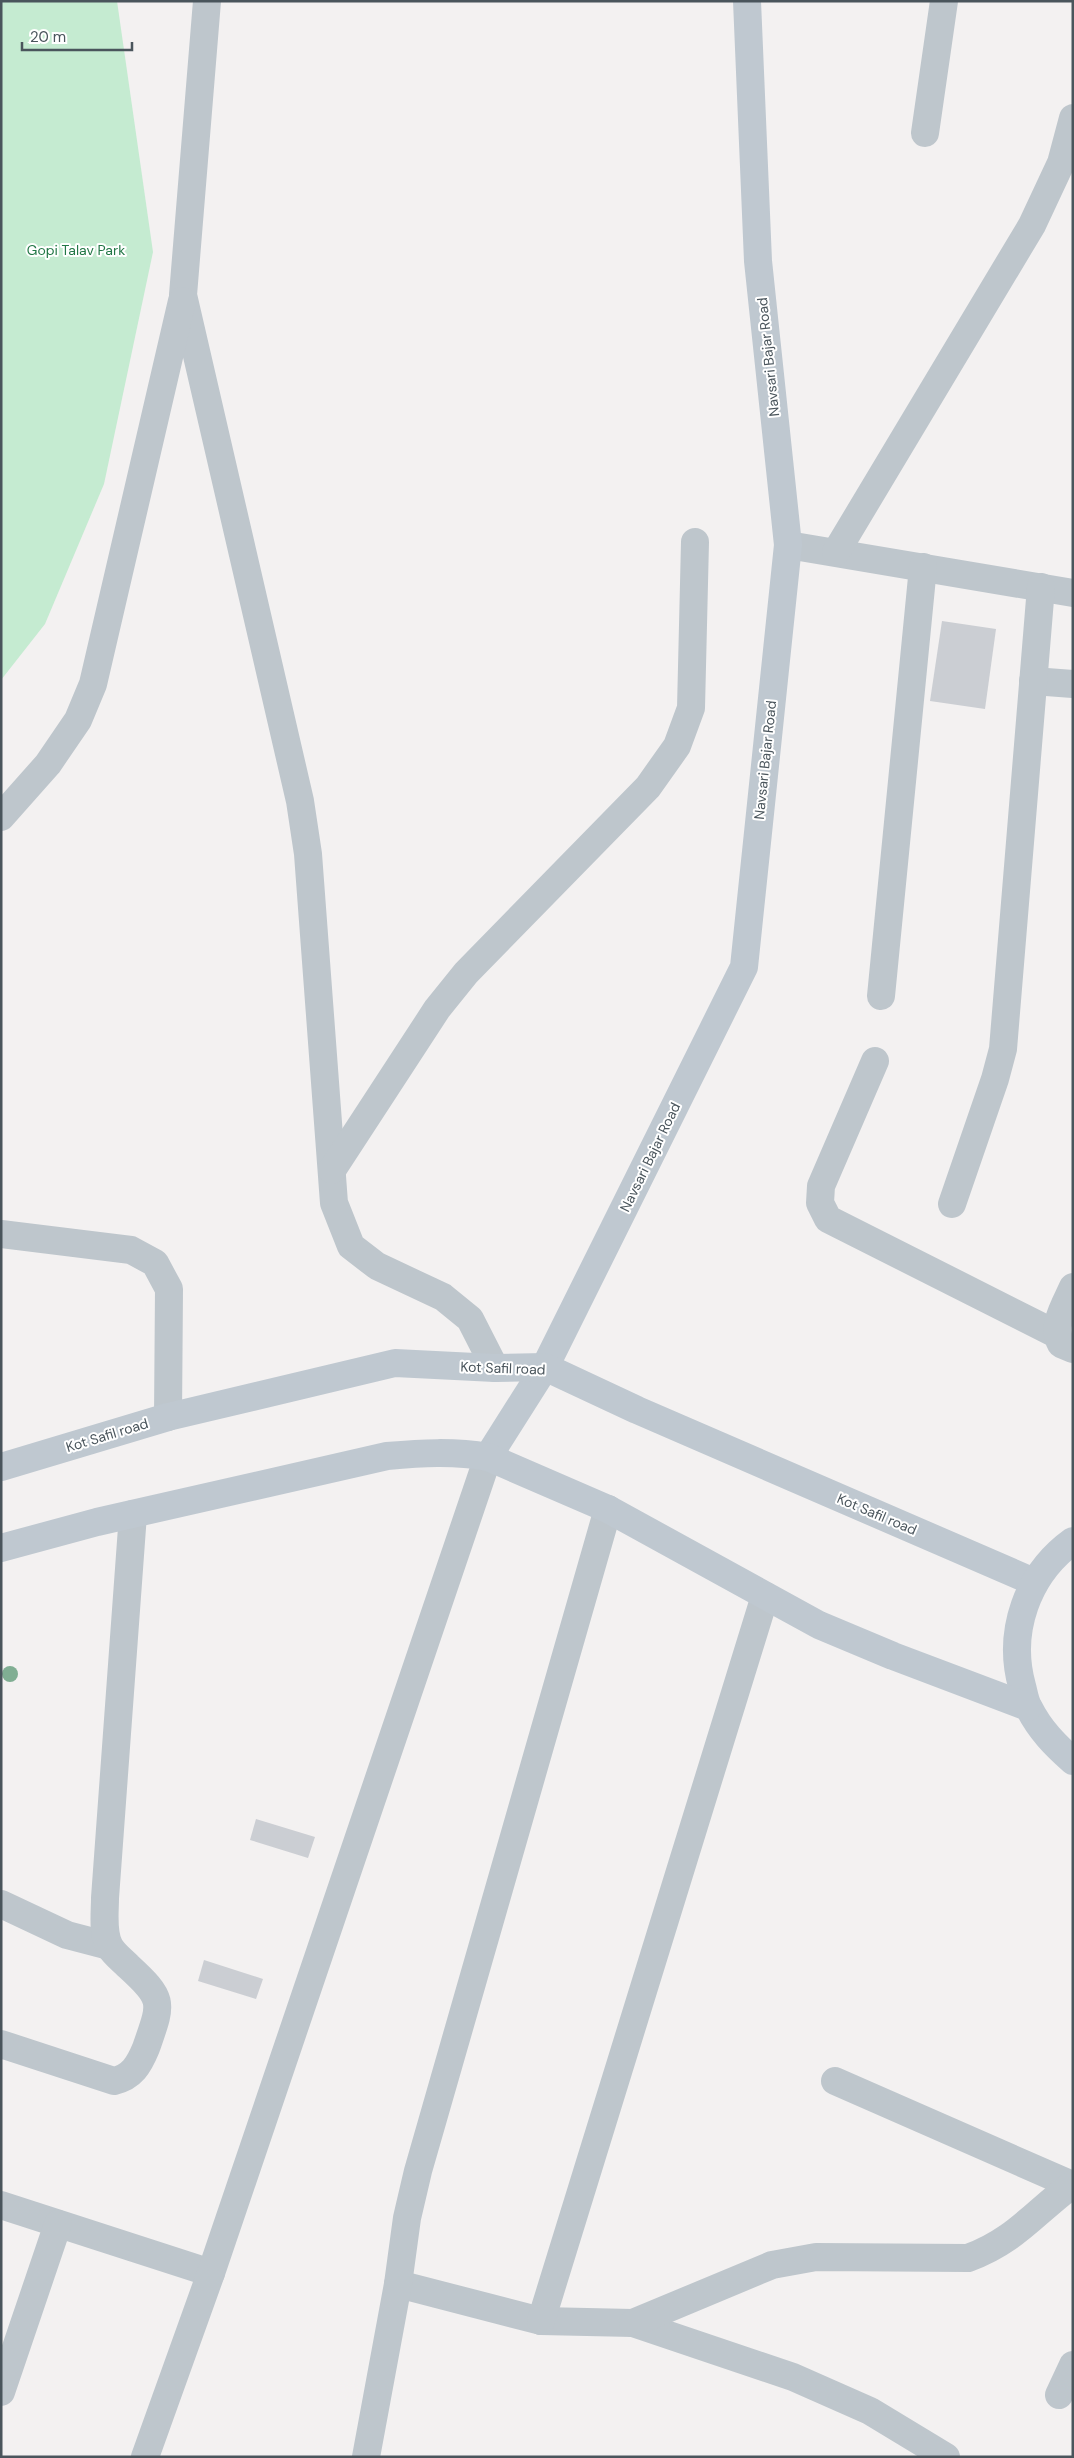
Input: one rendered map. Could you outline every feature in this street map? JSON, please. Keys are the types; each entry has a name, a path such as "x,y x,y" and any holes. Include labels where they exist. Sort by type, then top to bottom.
{"main road":[{"name":"Navsari Bajar Road","path":"488,1457 545,1367 744,967 788,545 758,260 747,1"},
{"name":"Kot Safil road","path":"1,1467 168,1417 395,1363 495,1368 545,1367 637,1410 1034,1582"},
{"path":"1,1548 133,1514 387,1456 436,1452 488,1457 608,1509 765,1596 835,1632 893,1656 1028,1706"},
{"path":"1073,1541 1057,1552 1034,1582 1018,1622 1016,1666 1028,1706 1047,1738 1073,1761"}],"street":[{"path":"1,817 53,756 78,720 93,684 183,294 207,1"},
{"path":"925,133 944,1"},
{"path":"836,552 1032,224 1061,163 1073,118"},
{"path":"183,294 300,801 308,854 334,1203 351,1246 377,1266 443,1297 470,1319 495,1368"},
{"path":"332,1170 437,1010 466,973 648,787 677,746 691,708 695,542"},
{"path":"788,545 1073,593"},
{"path":"881,996 923,567"},
{"path":"952,1204 995,1079 1003,1049 1041,587"},
{"path":"1033,681 1073,684"},
{"path":"875,1061 821,1186 820,1203 828,1219 1064,1342"},
{"path":"1,1234 131,1250 155,1263 169,1289 168,1417"},
{"path":"1064,1342 1059,1322 1073,1287"},
{"path":"145,2457 211,2273 488,1457"},
{"path":"366,2457 398,2284 407,2218 418,2171 608,1509"},
{"path":"109,1946 106,1933 106,1898 133,1514"},
{"path":"542,2321 765,1596"},
{"path":"1,1904 67,1935 109,1946 154,1991 158,2002 158,2014 140,2062 127,2078 114,2081 1,2044"},
{"path":"633,2323 772,2265 789,2261 816,2257 968,2258 990,2250 1009,2238 1072,2185 836,2081"},
{"path":"1,2205 211,2273"},
{"path":"4,2375 58,2224"},
{"path":"398,2284 542,2321 633,2323 793,2377 870,2411 946,2457"},
{"path":"1058,2395 1073,2366"}],"green space":[{"name":"Gopi Talav Park","path":"1,1 117,1 153,252 104,484 45,624 1,680"}],"building":[{"path":"942,621 996,629 985,709 930,701"},
{"path":"256,1819 315,1837 308,1858 250,1840"},
{"path":"204,1960 263,1979 256,1999 198,1981"}]}
